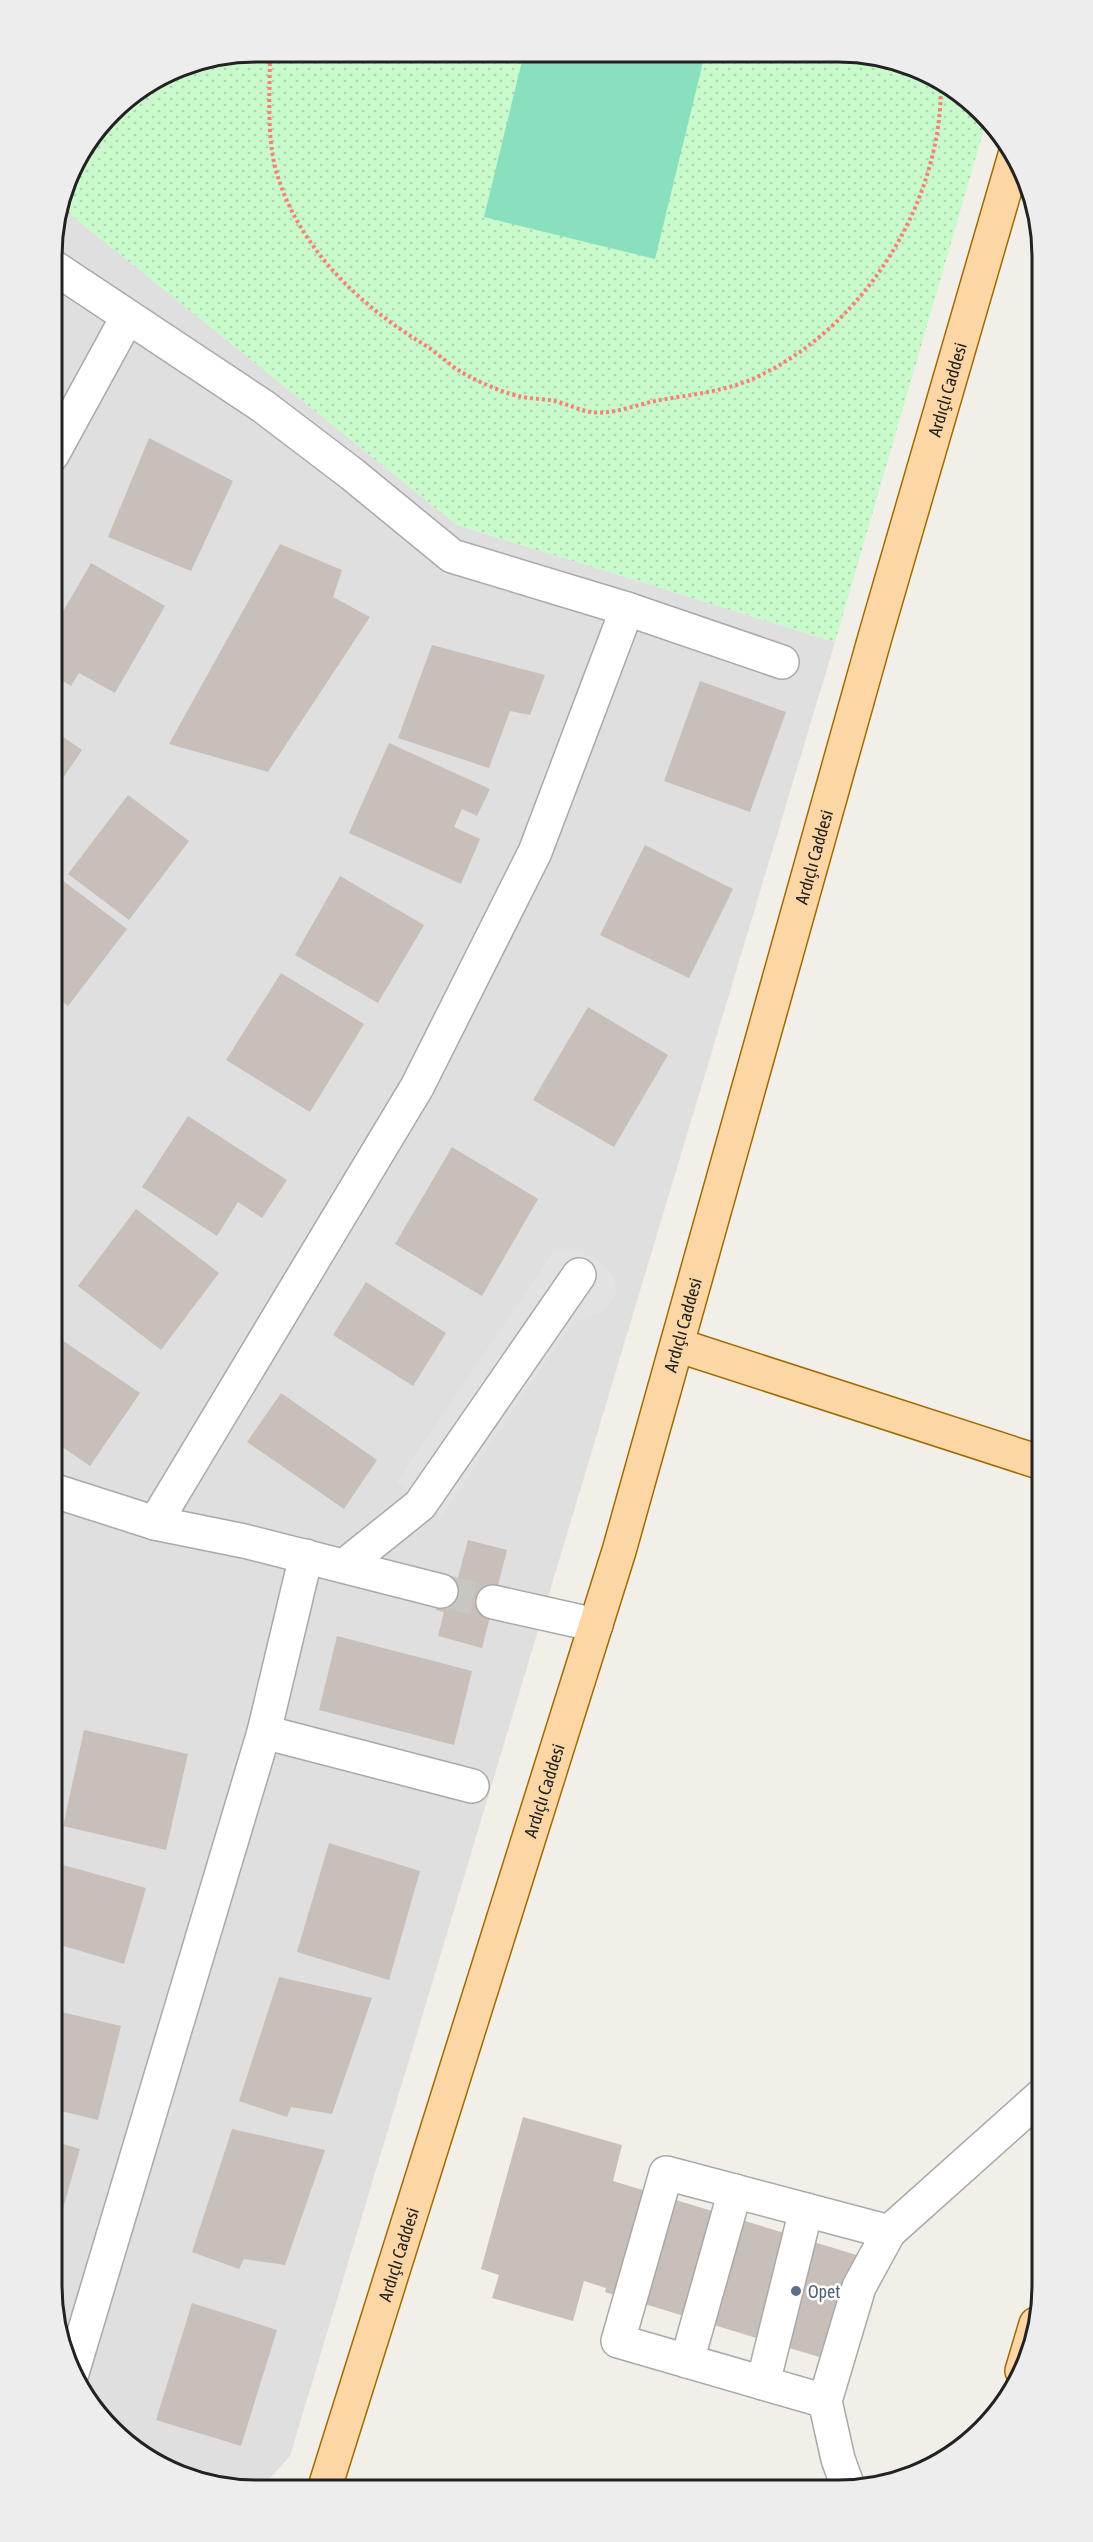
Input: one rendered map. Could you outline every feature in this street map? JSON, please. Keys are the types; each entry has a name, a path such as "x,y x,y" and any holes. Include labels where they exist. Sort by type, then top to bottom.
{"main road":[{"name":"Ardıçlı Caddesi","path":"327,2480 596,1625 677,1345 871,651 1011,169"},
{"path":"677,1345 1031,1460"}],"street":[{"path":"62,273 264,408 352,474 452,556 627,609 782,662"},
{"path":"62,437 127,318"},
{"path":"155,1523 417,1087 535,852 627,609"},
{"path":"344,1566 420,1505 579,1275"},
{"path":"62,1493 155,1523 306,1556 441,1591"},
{"path":"76,2360 264,1731 306,1556"},
{"path":"493,1602 596,1625"},
{"path":"264,1731 472,1786"},
{"path":"845,2480 837,2459 825,2401 859,2287 889,2232 1031,2105"},
{"path":"825,2401 618,2341 666,2173 889,2232"},
{"path":"687,2361 735,2192"},
{"path":"763,2383 806,2210"}],"path":[{"path":"270,62 271,125 276,173 300,225 323,260 359,298 466,375 520,397 552,400 593,412 706,393 762,375 804,349 837,319 858,297 884,263 914,216 934,156 940,92"}],"shaded area":[{"path":"67,212 457,525 835,642 290,2456 268,2480 230,2479 193,2470 148,2448 110,2414 87,2384 68,2337 63,2312 62,243"},
{"path":"579,1251 601,1262 613,1276 617,1292 604,1311 572,1323 442,1516 397,1482 553,1252"}],"green space":[{"path":"522,62 703,62 655,259 484,217"},
{"path":"837,62 875,65 923,82 945,94 984,129 835,642 457,525 67,212 76,181 87,158 110,128 137,102 158,87 193,72 230,63"}],"building":[{"path":"149,438 233,481 191,571 108,537"},
{"path":"280,544 342,570 333,597 370,617 268,772 169,744"},
{"path":"91,563 165,606 115,693 79,673 71,686 62,680 62,613"},
{"path":"432,645 545,675 530,715 510,711 489,768 398,738"},
{"path":"700,681 786,712 750,812 664,781"},
{"path":"62,736 82,750 62,780"},
{"path":"389,743 490,789 477,816 462,809 454,827 480,839 461,884 349,833"},
{"path":"128,795 189,841 129,920 68,874"},
{"path":"645,845 733,889 689,978 600,935"},
{"path":"340,876 424,925 378,1003 295,955"},
{"path":"62,880 127,929 68,1006 62,1001"},
{"path":"281,973 364,1024 310,1112 226,1060"},
{"path":"588,1007 668,1055 614,1147 533,1100"},
{"path":"188,1116 287,1180 262,1218 238,1202 217,1236 142,1187"},
{"path":"452,1147 538,1199 482,1296 395,1244"},
{"path":"136,1209 219,1273 161,1350 78,1286"},
{"path":"366,1282 446,1333 413,1386 333,1335"},
{"path":"62,1340 140,1393 90,1466 62,1447"},
{"path":"281,1393 377,1460 344,1509 247,1442"},
{"path":"468,1540 507,1550 482,1648 438,1636 444,1612 436,1610 445,1578 457,1581"},
{"path":"337,1636 472,1671 454,1745 319,1710"},
{"path":"84,1730 188,1754 166,1850 63,1826"},
{"path":"329,1843 420,1871 389,1980 297,1952"},
{"path":"62,1865 146,1888 124,1964 62,1945"},
{"path":"279,1977 372,1998 332,2114 291,2107 287,2117 239,2101"},
{"path":"62,2012 121,2026 98,2120 62,2111"},
{"path":"523,2117 622,2145 613,2181 860,2256 829,2360 605,2292 606,2288 584,2281 573,2321 492,2298 499,2275 481,2269"},
{"path":"232,2129 325,2150 285,2265 244,2259 239,2269 192,2252"},
{"path":"62,2144 80,2149 62,2212"},
{"path":"192,2303 277,2330 241,2446 156,2420"}],"tunnel":[{"path":"441,1591 493,1602"}],"place":[{"name":"Opet","path":"796,2291"}]}
